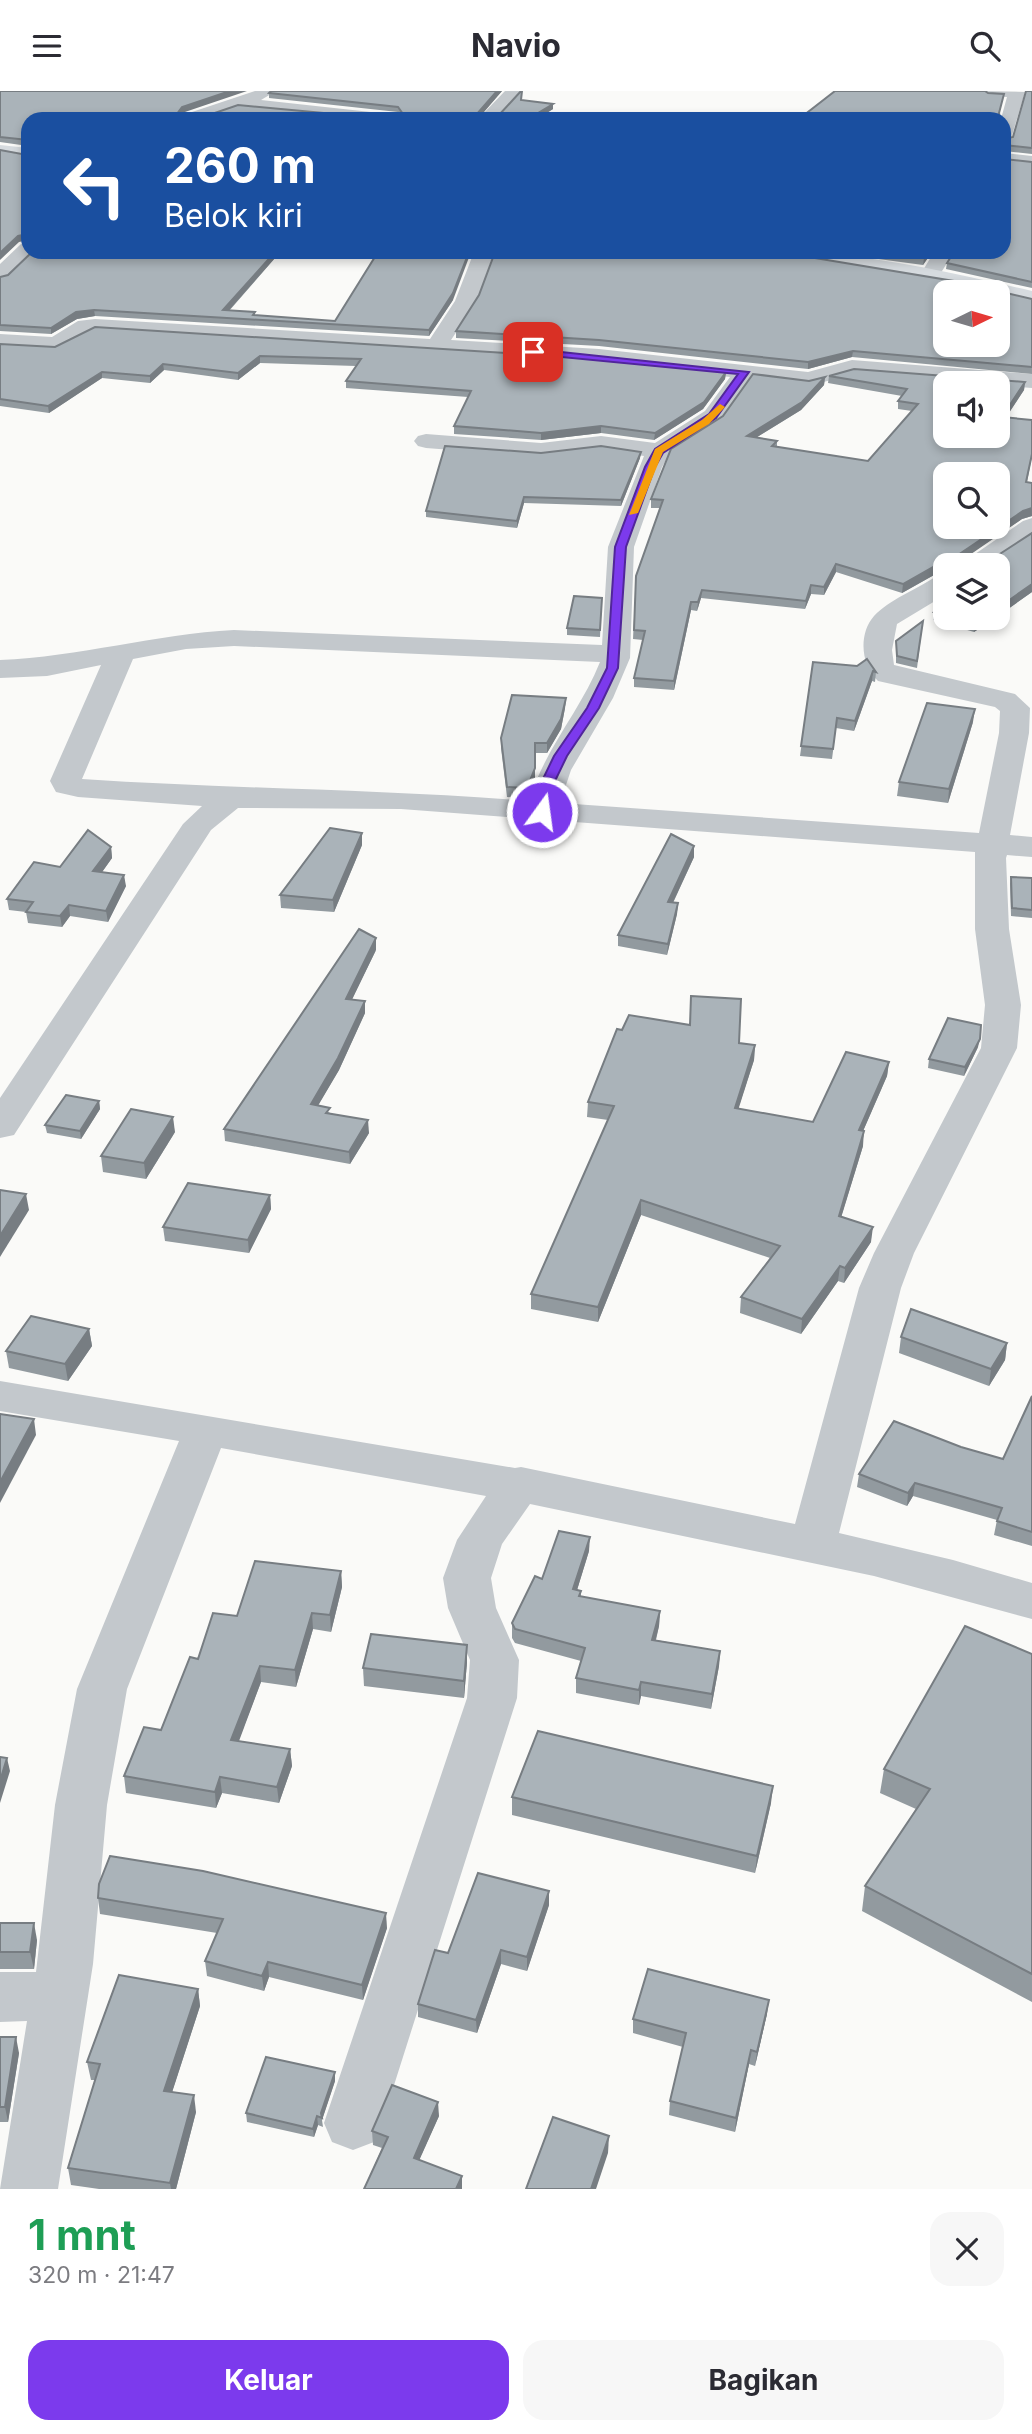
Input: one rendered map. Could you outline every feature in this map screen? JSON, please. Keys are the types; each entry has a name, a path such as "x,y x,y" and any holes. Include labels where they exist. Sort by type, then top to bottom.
{"street":[{"path":"211,112 275,91"},
{"path":"494,112 514,91"},
{"path":"989,91 1017,92 1011,113"},
{"path":"239,103 313,112"},
{"path":"334,112 352,112"},
{"path":"0,150 21,152"},
{"path":"1011,159 1032,161"},
{"path":"0,276 21,255"},
{"path":"436,347 466,302 481,259"},
{"path":"833,259 930,275 1032,297"},
{"path":"930,275 940,259"},
{"path":"0,341 57,344 86,326 95,325 599,356 818,378 852,367 1032,381"},
{"path":"542,812 547,783 560,756 593,708 612,668 616,654 621,547 650,467 659,451 713,416 745,372"},
{"path":"426,441 541,450 601,443 659,451"},
{"path":"990,553 1032,526"},
{"path":"813,1545 880,1288 894,1253 1017,1009 992,929 990,858 1014,733 1015,708 1005,700 888,675 881,671 877,659 886,620 933,591"},
{"path":"0,669 47,667 186,641 234,638 616,654"},
{"path":"121,653 66,781 67,785 78,788 230,798 401,800 542,812 847,831 1032,847"},
{"path":"0,1127 198,824 230,798"},
{"path":"0,1396 520,1483 983,1584 1032,1601"},
{"path":"28,2189 60,1996 81,1805 102,1689 206,1430"},
{"path":"354,2123 492,1699 494,1663 471,1604 467,1581 470,1565 477,1548 520,1483"},
{"path":"0,1997 60,1996"}],"building":[{"path":"0,91 230,91 182,107 178,112 21,112 21,139 0,137"},
{"path":"271,91 497,91 479,112 402,112 398,107 269,93"},
{"path":"521,91 521,100 553,104 540,112 502,112"},
{"path":"835,91 985,91 1004,94 999,112 808,112"},
{"path":"1026,91 1032,91 1032,148 1011,146"},
{"path":"238,105 313,112 218,112"},
{"path":"0,150 21,154 21,235 0,253"},
{"path":"1011,160 1032,162 1032,282 947,263 950,259 1011,259"},
{"path":"25,259 269,259 223,310 335,321 374,259 466,259 453,293 429,330 94,310 76,312 51,328 0,325 0,277 8,275"},
{"path":"492,259 821,259 948,280 933,280 933,357 1010,357 1010,294 1032,299 1032,367 853,351 808,362 599,340 456,331 479,295"},
{"path":"95,327 599,359 726,372 704,402 655,433 601,426 541,433 454,426 471,391 346,381 361,359 260,356 238,373 163,364 150,376 102,372 48,406 0,399 0,344 55,347"},
{"path":"854,369 933,375 933,448 1010,448 1010,418 1032,420 1032,454 1026,482 1032,483 1032,508 1010,520 1010,462 933,462 933,539 982,539 961,553 933,553 933,567 903,584 836,564 824,587 811,585 806,601 702,590 698,602 691,602 674,681 634,678 645,631 634,630 636,576 663,500 651,499 671,449 723,416 753,374 809,381 825,377 802,402 747,436 777,441 772,446 868,461 918,404 898,401 907,389 829,376"},
{"path":"1010,381 1025,382 1010,405"},
{"path":"445,446 541,453 601,446 641,452 621,500 524,497 517,521 426,511"},
{"path":"1032,533 1032,584 1010,600 1010,553 1001,553"},
{"path":"574,596 602,598 600,630 567,628"},
{"path":"923,621 917,661 897,656 896,641"},
{"path":"867,659 876,672 873,671 855,721 837,718 833,749 801,746 813,662 857,666"},
{"path":"512,695 566,698 561,719 547,743 535,743 535,768 527,788 507,787 501,738"},
{"path":"927,703 975,709 949,789 899,782"},
{"path":"330,828 362,833 333,900 280,895"},
{"path":"88,830 111,847 93,871 124,875 106,911 69,905 60,916 26,912 33,902 7,899 34,862 60,867"},
{"path":"671,834 694,846 668,902 678,903 668,944 618,935"},
{"path":"1011,877 1032,878 1032,910 1012,908"},
{"path":"359,929 376,938 346,999 365,1001 338,1058 311,1104 330,1108 326,1113 368,1120 349,1152 224,1129"},
{"path":"691,996 741,999 739,1043 755,1045 735,1108 813,1122 846,1052 889,1062 859,1130 864,1131 839,1216 873,1227 845,1268 840,1266 802,1319 741,1297 780,1246 641,1200 598,1307 531,1294 614,1106 588,1102 617,1029 622,1030 629,1015 690,1025"},
{"path":"948,1018 981,1025 980,1039 965,1067 929,1059"},
{"path":"66,1095 99,1101 80,1131 45,1125"},
{"path":"131,1109 173,1117 144,1163 101,1156"},
{"path":"188,1183 270,1195 248,1240 163,1227"},
{"path":"0,1190 26,1194 0,1236"},
{"path":"911,1309 1007,1343 991,1369 901,1337"},
{"path":"31,1316 89,1329 65,1364 6,1351"},
{"path":"1032,1396 1032,1532 997,1521 1002,1508 915,1483 908,1493 859,1474 894,1421 961,1447 1003,1459"},
{"path":"0,1414 34,1419 0,1482"},
{"path":"559,1531 590,1537 573,1589 581,1591 579,1596 660,1611 652,1640 720,1651 712,1694 641,1682 639,1690 576,1678 585,1648 515,1629 512,1623 535,1576 542,1579"},
{"path":"255,1561 341,1571 330,1615 312,1613 295,1670 260,1666 231,1740 290,1749 277,1787 220,1777 215,1792 124,1776 144,1727 161,1730 190,1657 198,1659 213,1613 237,1616"},
{"path":"965,1626 1032,1654 1032,1974 865,1886 930,1789 884,1769"},
{"path":"371,1634 467,1645 464,1681 363,1668"},
{"path":"538,1731 773,1786 757,1856 512,1797"},
{"path":"0,1757 7,1758 0,1781"},
{"path":"110,1856 203,1871 386,1913 362,1985 268,1962 262,1976 205,1961 223,1919 98,1898 99,1884"},
{"path":"478,1873 549,1891 527,1957 501,1950 476,2020 418,2004 435,1950 448,1953"},
{"path":"0,1923 34,1923 30,1952 0,1952"},
{"path":"648,1969 769,2000 757,2052 751,2050 736,2118 670,2101 686,2033 633,2019"},
{"path":"119,1975 198,1989 164,2091 194,2095 170,2183 68,2168 100,2064 87,2062"},
{"path":"0,2037 16,2037 5,2107 0,2107"},
{"path":"266,2057 335,2072 321,2113 322,2118 317,2116 313,2129 246,2113"},
{"path":"392,2085 438,2102 414,2158 462,2176 456,2189 364,2189 388,2137 372,2131"},
{"path":"553,2117 609,2136 591,2189 526,2189"}],"slow traffic":[{"path":"633,513 654,457 659,451 706,422 720,407"}],"route":[{"path":"533,352 599,356 745,372 713,416 654,457 619,557 616,658 593,708 560,756 547,783 542,812"}]}
